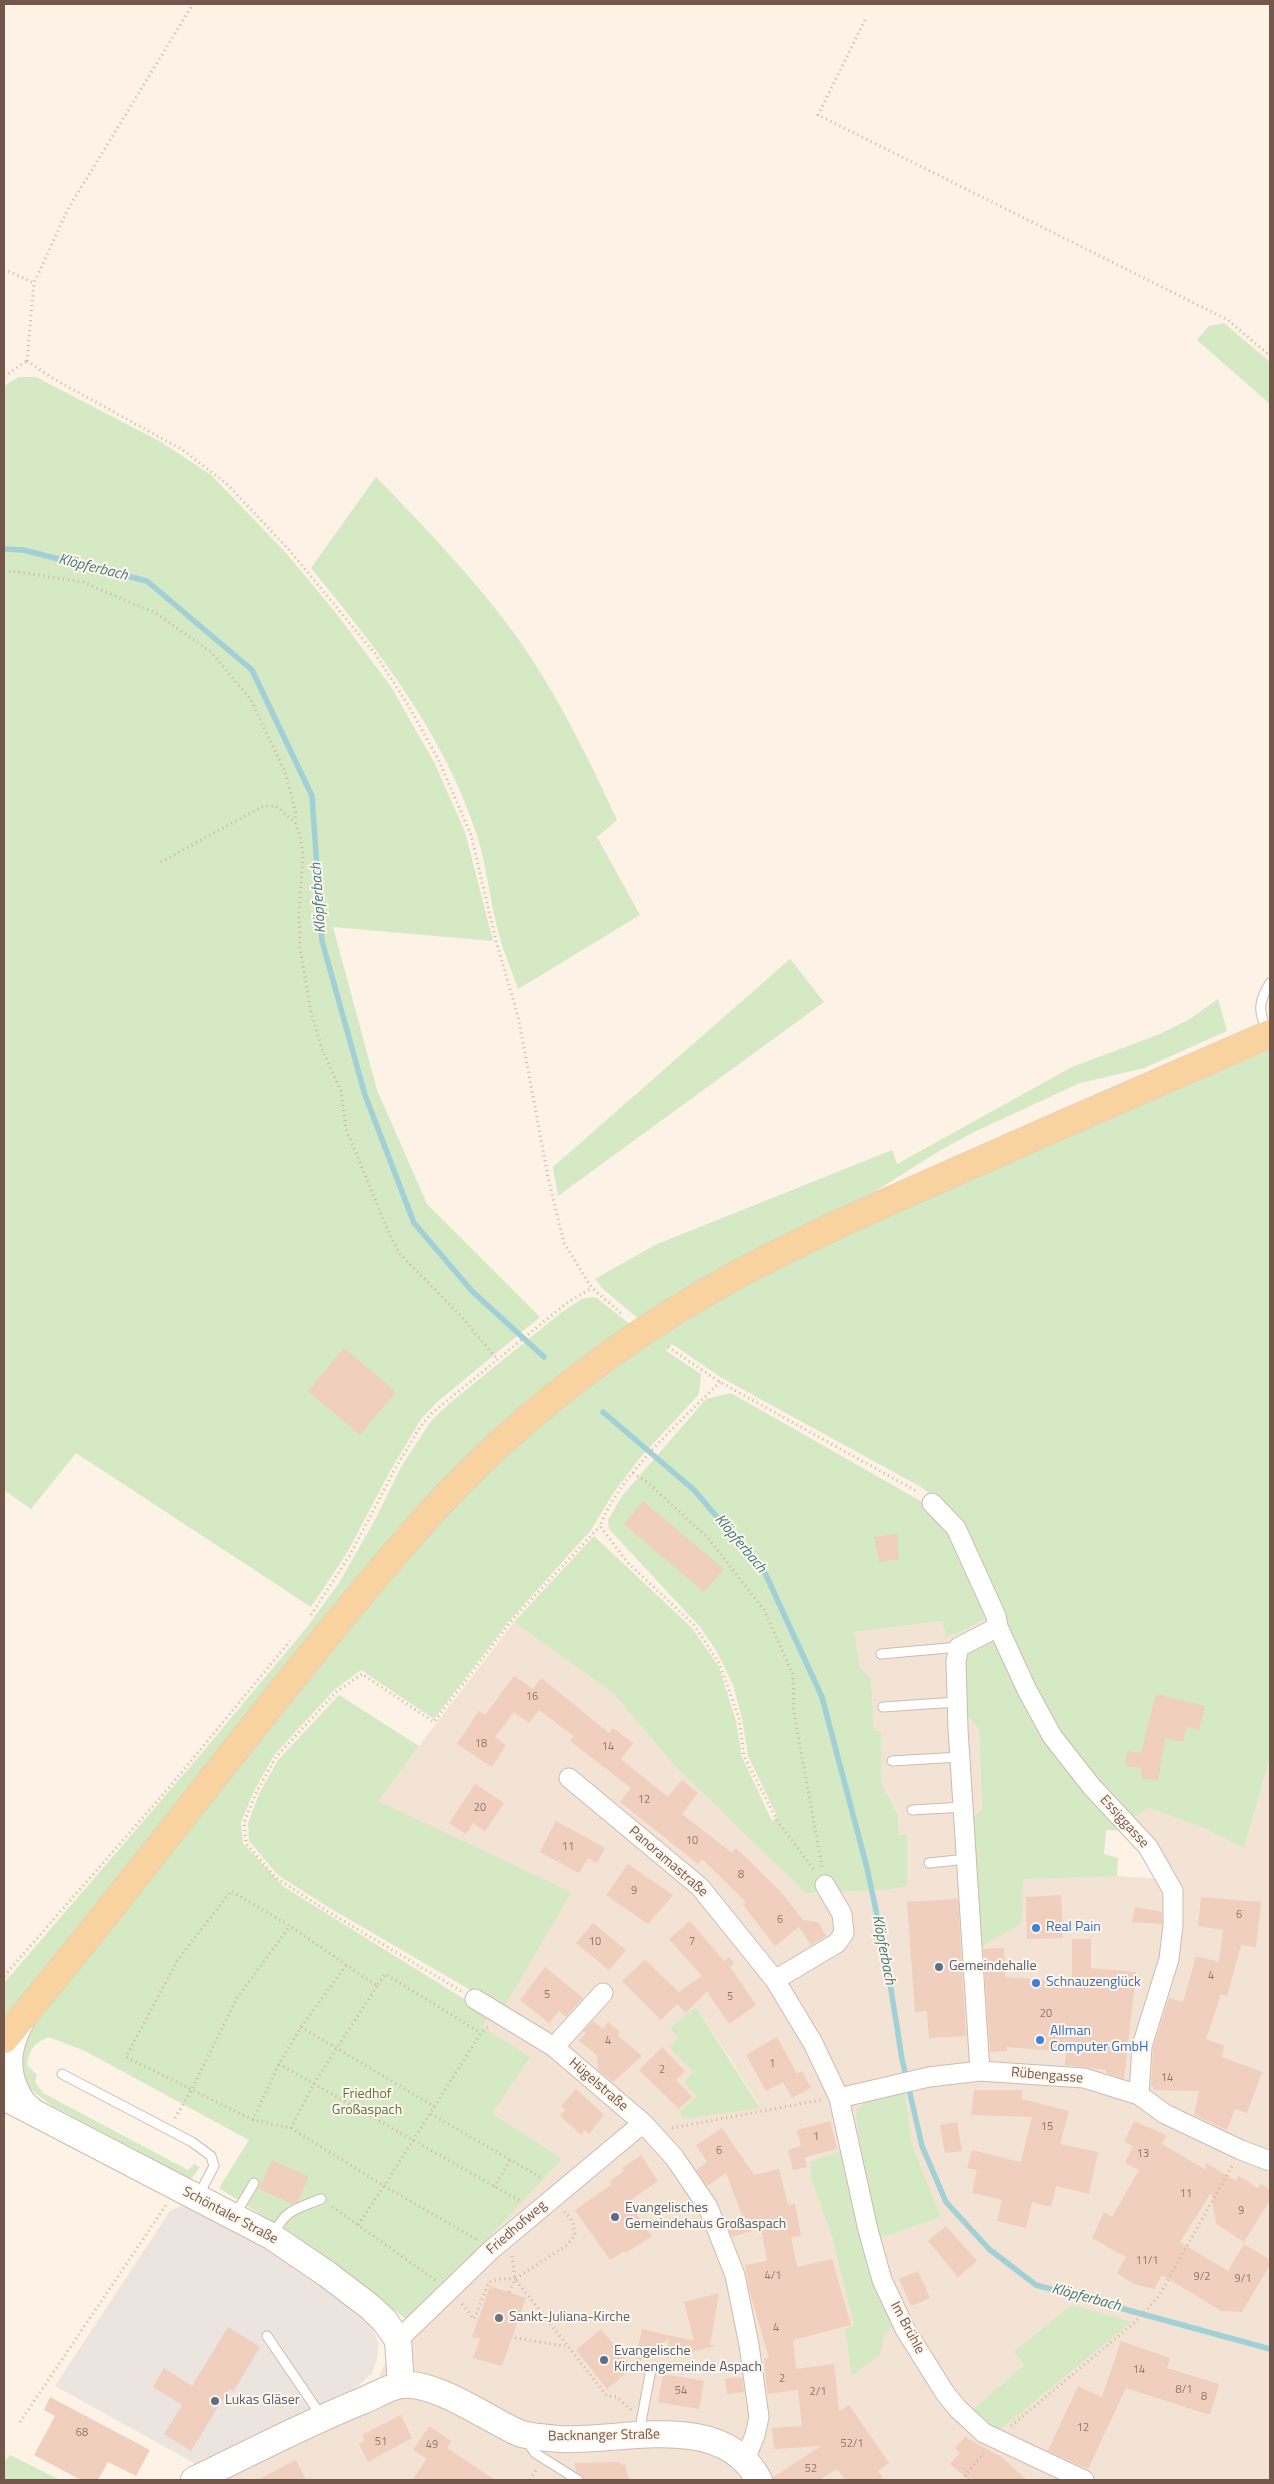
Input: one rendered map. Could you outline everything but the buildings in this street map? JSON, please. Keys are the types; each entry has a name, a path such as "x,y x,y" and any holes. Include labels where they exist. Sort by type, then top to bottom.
{"main road":[{"path":"4,2039 284,1688 404,1541 449,1492 552,1399 654,1325 730,1279 777,1254 949,1174 1270,1034"}],"street":[{"name":"Essiggasse","path":"932,1503 956,1528 1027,1690 1052,1736 1092,1787 1148,1847 1173,1891 1173,1925 1169,1959 1142,2046 1139,2095"},
{"path":"980,2071 968,1859 960,1757 956,1661 959,1647 998,1627"},
{"name":"Panoramastraße","path":"569,1778 700,1887 775,1980 816,2041 839,2098"},
{"path":"775,1980 837,1943 844,1933 842,1914 825,1885"},
{"path":"554,2047 603,1993"},
{"name":"Hügelstraße","path":"475,1999 554,2047 647,2128 674,2157 708,2207 736,2275 749,2345 759,2417 752,2470"},
{"path":"27,2010 11,2046 8,2069 19,2097 27,2108 36,2113"},
{"name":"Rübengasse","path":"839,2098 929,2077 980,2071 1084,2078 1139,2095 1165,2114 1241,2150 1270,2161"},
{"name":"Schöntaler Straße","path":"4,2097 233,2218 271,2236 327,2274 369,2306 384,2320 398,2340"},
{"name":"Im Brühle","path":"839,2098 868,2230 882,2280 905,2329 945,2394 972,2424 996,2440 1084,2480"},
{"name":"Friedhofweg","path":"398,2340 455,2295 490,2250 537,2211 556,2200 647,2128"},
{"path":"194,2480 322,2417 401,2385 398,2340"},
{"name":"Backnanger Straße","path":"401,2385 436,2390 521,2434 560,2439 639,2427 701,2436 728,2446 752,2470"}],"lane":[{"path":"1270,983 1260,1003 1260,1014 1270,1034"},
{"path":"882,1654 959,1647"},
{"path":"883,1706 957,1702"},
{"path":"892,1761 960,1757"},
{"path":"912,1810 964,1806"},
{"path":"929,1863 968,1859"},
{"path":"62,2074 192,2142 211,2156 214,2166 187,2193"},
{"path":"233,2218 254,2183"},
{"path":"271,2236 283,2217 289,2212 321,2199"},
{"path":"267,2336 322,2417"},
{"path":"639,2427 651,2369"},
{"path":"521,2434 535,2453 578,2480"}],"path":[{"path":"27,361 34,283 68,210 194,4"},
{"path":"865,20 818,115 1228,320 1270,356"},
{"path":"4,269 34,283"},
{"path":"4,376 27,361"},
{"path":"27,361 54,379 184,450 228,485 290,550 376,655 408,705 438,759 471,835 496,941 518,1016 549,1182 564,1243 592,1288 623,1315"},
{"path":"4,573 12,571 83,582 157,614 211,652 252,700 285,772 296,813 295,823 300,836 303,856 299,914 304,974 316,1030 341,1091 346,1129 399,1253 461,1316 497,1359"},
{"path":"161,862 263,806 276,806 295,823"},
{"path":"305,1622 327,1594 350,1555 395,1469 420,1427 432,1413 568,1302 592,1288"},
{"path":"668,1347 720,1382 918,1492 932,1503"},
{"path":"475,1999 322,1908 275,1877 246,1843 244,1822 257,1791 276,1757 336,1692 362,1674 434,1722 512,1620 600,1526 617,1493 641,1464 669,1432 720,1382"},
{"path":"634,1473 647,1482 709,1539 764,1610 792,1675 794,1713 825,1885"},
{"path":"600,1526 627,1562 694,1625 719,1663 739,1718 744,1756 778,1822 825,1885"},
{"path":"4,1976 160,1797 294,1636"},
{"path":"377,1986 290,1926 231,1891 177,1961 126,2057 253,2120 291,2128 384,2186 484,2243 490,2250"},
{"path":"168,2130 191,2090 237,1998 290,1926"},
{"path":"253,2120 279,2064 301,2027 347,1964"},
{"path":"291,2128 313,2085 385,1974 481,2033 431,2114 358,2225"},
{"path":"301,2027 435,2107"},
{"path":"279,2064 537,2211"},
{"path":"647,2128 839,2098"},
{"path":"431,2114 540,2177"},
{"path":"961,2480 996,2440 1134,2324 1159,2296 1241,2150"},
{"path":"494,2187 510,2160"},
{"path":"20,2422 187,2193"},
{"path":"321,2199 455,2295 474,2319 489,2282 499,2279 515,2279"},
{"path":"509,2292 515,2279 567,2244 575,2236 573,2222 556,2200"},
{"path":"515,2279 566,2346 608,2396 617,2397 639,2427"},
{"path":"515,2338 566,2346"},
{"path":"530,2480 539,2465"}],"shaded area":[{"path":"987,1618 1002,1646 968,1717 979,1728 982,1809 973,1819 979,1946 1023,1879 1102,1875 1175,1880 1130,1820 1149,1808 1202,1827 1244,1848 1270,1758 1270,2480 224,2480 384,2401 380,2374 406,2319 486,2241 562,2159 492,2113 482,2027 489,2016 377,1801 514,1622 613,1693 674,1765 807,1893 886,1890 907,1835 899,1835 898,1816 881,1782 881,1731 874,1730 871,1678 860,1669 853,1632 942,1621 946,1637 965,1630","holes":["696,2007 729,2057 760,2107 681,2111 697,2096 694,2072 679,2038","905,2091 912,2144 941,2217 875,2240","1132,2322 1001,2429 988,2429 970,2412 1024,2365 1014,2352"]},
{"path":"183,2205 268,2246 371,2322 378,2343 377,2359 372,2373 354,2390 203,2468 55,2386 170,2211"}],"green space":[{"path":"1224,323 1270,362 1270,404 1197,340 1209,326"},
{"path":"19,377 36,377 161,442 211,475 286,553 336,613 391,687 434,762 465,832 493,941 333,927 377,1090 427,1204 540,1317 437,1402 421,1419 389,1473 347,1553 311,1607 76,1453 31,1509 4,1490 4,386"},
{"path":"376,477 468,576 519,640 560,705 617,820 597,837 640,915 518,989 499,935 477,835 463,797 446,761 427,727 384,661 311,568"},
{"path":"790,959 824,1002 558,1196 553,1167"},
{"path":"1218,999 1227,1031 1144,1068 1080,1083 976,1131 939,1151 860,1201 641,1321 602,1288 595,1279 655,1245 892,1150 897,1164 1072,1067 1160,1034 1190,1019"},
{"name":"Friedhof Großaspach","path":"1270,1050 1270,1758 1244,1848 1202,1827 1149,1808 1130,1820 1064,1738 1038,1696 938,1500 921,1487 722,1378 672,1344 665,1350 701,1374 699,1394 639,1459 614,1492 591,1530 510,1620 434,1719 361,1670 334,1690 274,1755 254,1791 241,1822 243,1843 284,1887 490,2015 482,2027 530,2057 492,2113 562,2159 486,2241 406,2319 284,2229 219,2188 249,2140 85,2051 49,2037 33,2048 27,2065 37,2075 35,2082 43,2093 188,2170 194,2164 200,2167 191,2179 51,2105 24,2084 20,2060 29,2030 205,1804 450,1507 546,1417 635,1351 760,1274 986,1172"},
{"path":"597,1298 632,1326 391,1537 4,2021 4,1983 196,1760 307,1627 339,1583 377,1516 401,1467 431,1421 451,1402 562,1312 582,1299"},
{"path":"731,1393 924,1503 953,1530 987,1609 987,1618 965,1630 946,1637 942,1621 854,1632 860,1668 871,1678 874,1730 881,1731 881,1782 898,1816 899,1835 907,1835 907,1886 886,1890 806,1893 674,1765 613,1693 514,1622 594,1536 692,1628 719,1667 736,1721 742,1757 772,1821 777,1816 748,1756 742,1718 733,1685 717,1652 701,1628 609,1529 608,1520 622,1496 706,1399"},
{"path":"993,1642 1002,1646 1124,1831 1106,1830 1104,1854 1118,1858 1117,1876 1023,1879 1021,1924 979,1947 973,1818 982,1809 979,1729 968,1717 965,1663 971,1648"},
{"path":"339,1695 419,1746 378,1801 571,1892 503,2009 328,1907 278,1875 249,1841 248,1823 259,1794 278,1760"},
{"path":"696,2007 760,2108 683,2119 680,2111 697,2096 684,2082 694,2072 669,2047 679,2038 670,2028"},
{"path":"905,2091 912,2144 941,2217 875,2240 856,2117 857,2109 867,2101"},
{"path":"847,2149 896,2326 885,2333 880,2355 852,2375 845,2329 854,2325 832,2236 812,2181 810,2162"},
{"path":"1072,2305 1132,2322 1001,2429 988,2429 970,2412 1024,2365 1014,2352"},
{"path":"10,2455 60,2480 4,2480 4,2462"}],"waterway":[{"name":"Klöpferbach","path":"4,549 23,550 147,581 252,670 312,796 322,941 365,1095 414,1223 472,1291 544,1357"},
{"name":"Klöpferbach","path":"603,1412 694,1490 765,1573 822,1697 867,1868 886,1958 902,2059 922,2146 946,2202 989,2249 1036,2285 1270,2349"}],"place":[{"name":"Real Pain","path":"1036,1928"},
{"name":"Gemeindehalle","path":"939,1967"},
{"name":"Schnauzenglück","path":"1036,1983"},
{"name":"Allman Computer GmbH","path":"1040,2040"},
{"name":"Evangelisches Gemeindehaus Großaspach","path":"615,2217"},
{"name":"Sankt-Juliana-Kirche","path":"499,2318"},
{"name":"Evangelische Kirchengemeinde Aspach","path":"604,2360"},
{"name":"Lukas Gläser","path":"215,2401"}]}
